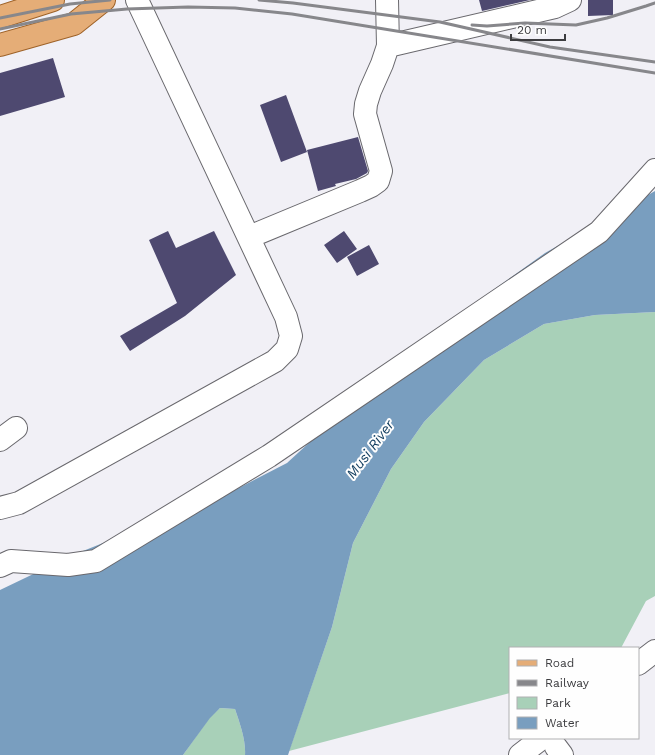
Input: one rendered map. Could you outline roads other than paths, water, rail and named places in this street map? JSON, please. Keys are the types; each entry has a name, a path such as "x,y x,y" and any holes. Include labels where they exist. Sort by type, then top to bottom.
{"main road":[{"path":"0,17 53,0"},
{"path":"0,44 74,24 104,0"}],"street":[{"path":"0,508 19,503 275,361 287,349 291,336 286,317 137,0"},
{"path":"249,237 360,191 378,181 381,171 365,114 370,90 382,64 388,46 387,0"},
{"path":"388,46 555,7 570,0"},
{"path":"0,566 11,561 68,565 96,561 156,525 269,456 599,232 655,170"},
{"path":"639,663 655,651"},
{"path":"520,755 553,747"}],"water":[{"name":"Musi River","path":"655,191 655,312 595,315 544,324 484,360 424,422 391,469 353,543 332,627 288,755 245,755 244,738 235,709 220,708 210,718 183,755 0,755 0,590 73,555 233,491 287,463 371,386 454,318 545,253"}],"railway":[{"path":"0,18 70,4 110,0"},
{"path":"259,0 440,22 550,47 655,62"},
{"path":"472,25 487,26 525,23 576,25 607,18 655,3"},
{"path":"0,29 71,14 127,9 188,7 235,8 292,14 655,73"}]}
